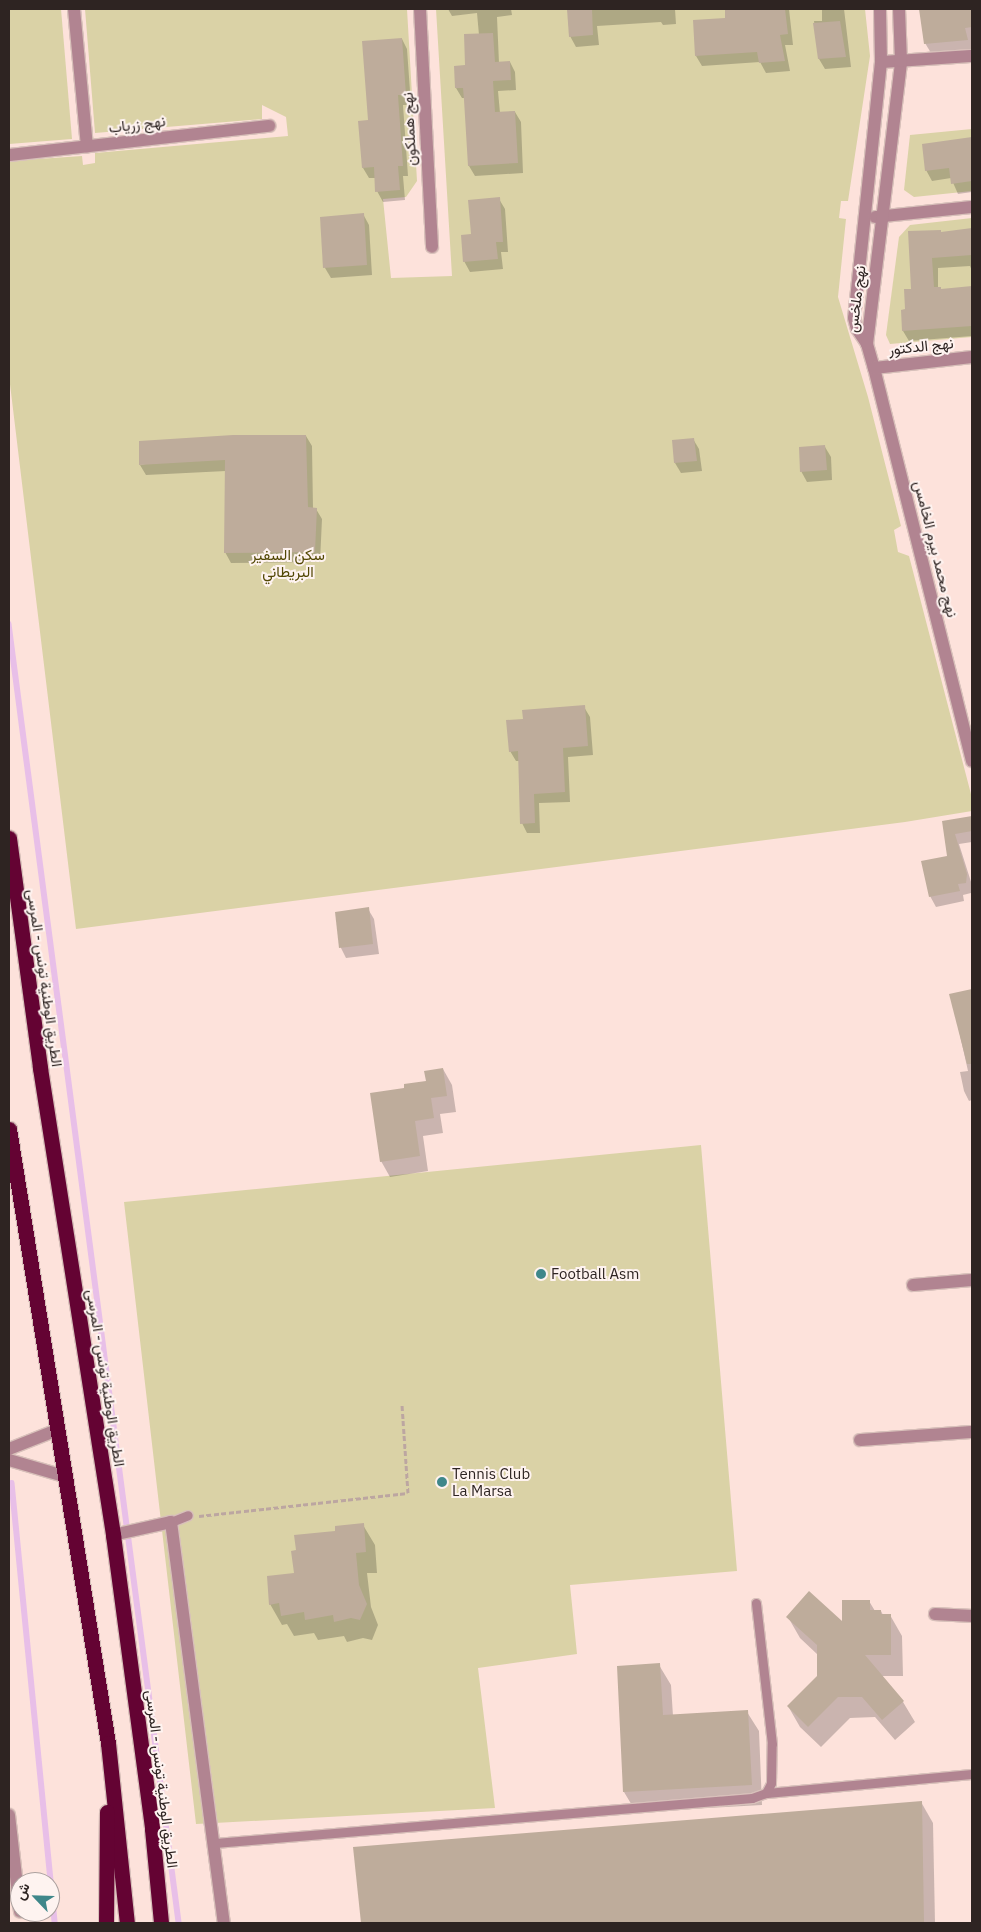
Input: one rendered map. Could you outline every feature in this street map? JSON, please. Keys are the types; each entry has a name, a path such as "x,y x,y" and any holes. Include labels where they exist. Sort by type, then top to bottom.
{"highway":[{"name":"الطريق الوطنية تونس - المرسى","path":"9,838 40,1068 113,1535 152,1829 161,1923"},
{"path":"9,1129 56,1430 108,1743 127,1923"},
{"path":"106,1923 108,1743"}],"street":[{"path":"74,9 86,146"},
{"name":"نهج هملكون","path":"420,9 432,247"},
{"name":"نهج ملخس","path":"867,344 857,329 854,318 881,62 880,9"},
{"name":"نهج ملخس","path":"867,344 901,61 899,9"},
{"path":"881,62 972,56"},
{"name":"نهج زرياب","path":"9,155 269,126"},
{"path":"866,217 883,217 972,207"},
{"name":"نهج محمد بيرم الخامس","path":"867,344 972,761"},
{"name":"نهج الدكتور","path":"874,368 972,357"},
{"path":"913,1285 972,1280"},
{"path":"9,1449 56,1430"},
{"path":"860,1440 972,1432"},
{"path":"9,1460 64,1476"},
{"path":"113,1535 171,1522 224,1923"},
{"path":"935,1614 972,1616"},
{"path":"9,1815 16,1872"}],"lane":[{"path":"171,1522 188,1516"},
{"path":"756,1603 772,1744 771,1783 766,1793"},
{"path":"214,1843 752,1798 766,1793 972,1774"}],"path":[{"path":"188,1516 209,1516 408,1493 402,1404"}],"green space":[{"path":"9,9 61,9 72,139 9,144"},
{"name":"سكن السفير البريطاني","path":"85,9 407,9 417,181 406,197 383,199 391,278 452,276 436,9 865,9 870,56 848,201 841,201 839,218 846,219 838,297 868,397 901,526 894,530 898,552 909,556 972,798 972,811 905,822 76,929 9,376 9,161 82,156 83,165 95,163 95,153 288,136 286,117 262,105 262,119 95,133"},
{"path":"972,129 972,191 914,197 904,190 910,135"},
{"path":"972,218 972,337 890,344 886,335 899,237 910,225"},
{"name":"Tennis Club La Marsa","path":"701,1145 737,1571 570,1585 577,1654 478,1668 495,1808 196,1824 124,1202"}],"building":[{"path":"567,9 592,9 593,35 569,37"},
{"path":"725,9 785,9 788,34 780,35 785,61 759,63 757,52 695,56 693,20 725,18"},
{"path":"919,9 972,9 972,27 965,28 968,40 924,44"},
{"path":"840,21 846,57 818,59 813,23"},
{"path":"493,33 495,62 510,61 511,80 493,81 495,112 515,111 518,163 468,166 463,88 455,88 454,66 465,65 464,34"},
{"path":"402,38 406,95 398,95 403,166 398,166 400,190 375,192 374,167 362,168 358,121 368,120 362,41"},
{"path":"972,137 972,181 951,184 949,168 925,171 922,144"},
{"path":"500,197 503,242 496,242 498,259 463,262 461,235 471,234 468,200"},
{"path":"364,213 367,265 323,268 320,217"},
{"path":"972,228 972,255 932,258 934,287 941,287 941,289 972,286 972,326 902,331 901,310 905,309 904,289 911,289 908,231 941,230 941,232"},
{"path":"233,435 306,435 308,507 317,508 315,552 224,553 225,460 139,465 139,441"},
{"path":"694,438 697,461 674,463 672,440"},
{"path":"825,445 827,470 800,472 799,447"},
{"path":"585,705 588,746 563,748 565,792 534,794 535,823 520,824 518,751 509,752 506,720 523,719 522,710"},
{"path":"972,816 972,831 955,834 967,874 966,883 958,884 960,891 929,897 921,861 947,856 942,821"},
{"path":"369,907 373,944 339,948 335,912"},
{"path":"972,989 972,1064 967,1064 949,994"},
{"path":"443,1068 447,1096 431,1098 434,1118 415,1121 420,1156 380,1162 370,1093 404,1088 404,1084 426,1081 424,1071"},
{"path":"364,1523 366,1552 356,1553 359,1585 367,1604 360,1620 351,1618 334,1622 333,1615 305,1620 304,1612 281,1616 279,1603 269,1605 267,1576 294,1573 291,1551 296,1550 294,1535 335,1531 335,1526"},
{"path":"809,1591 842,1621 842,1600 870,1600 870,1610 881,1610 881,1614 891,1614 891,1655 865,1655 904,1701 882,1720 862,1697 838,1697 808,1727 787,1706 817,1676 817,1645 786,1617"},
{"path":"660,1663 663,1715 748,1710 752,1785 623,1792 617,1666"},
{"path":"922,1801 924,1923 361,1923 353,1847"}],"waterway":[{"path":"9,624 179,1923"},
{"path":"12,1483 55,1923"}],"place":[{"name":"Football Asm","path":"541,1274"},
{"name":"Tennis Club La Marsa","path":"442,1482"}]}
